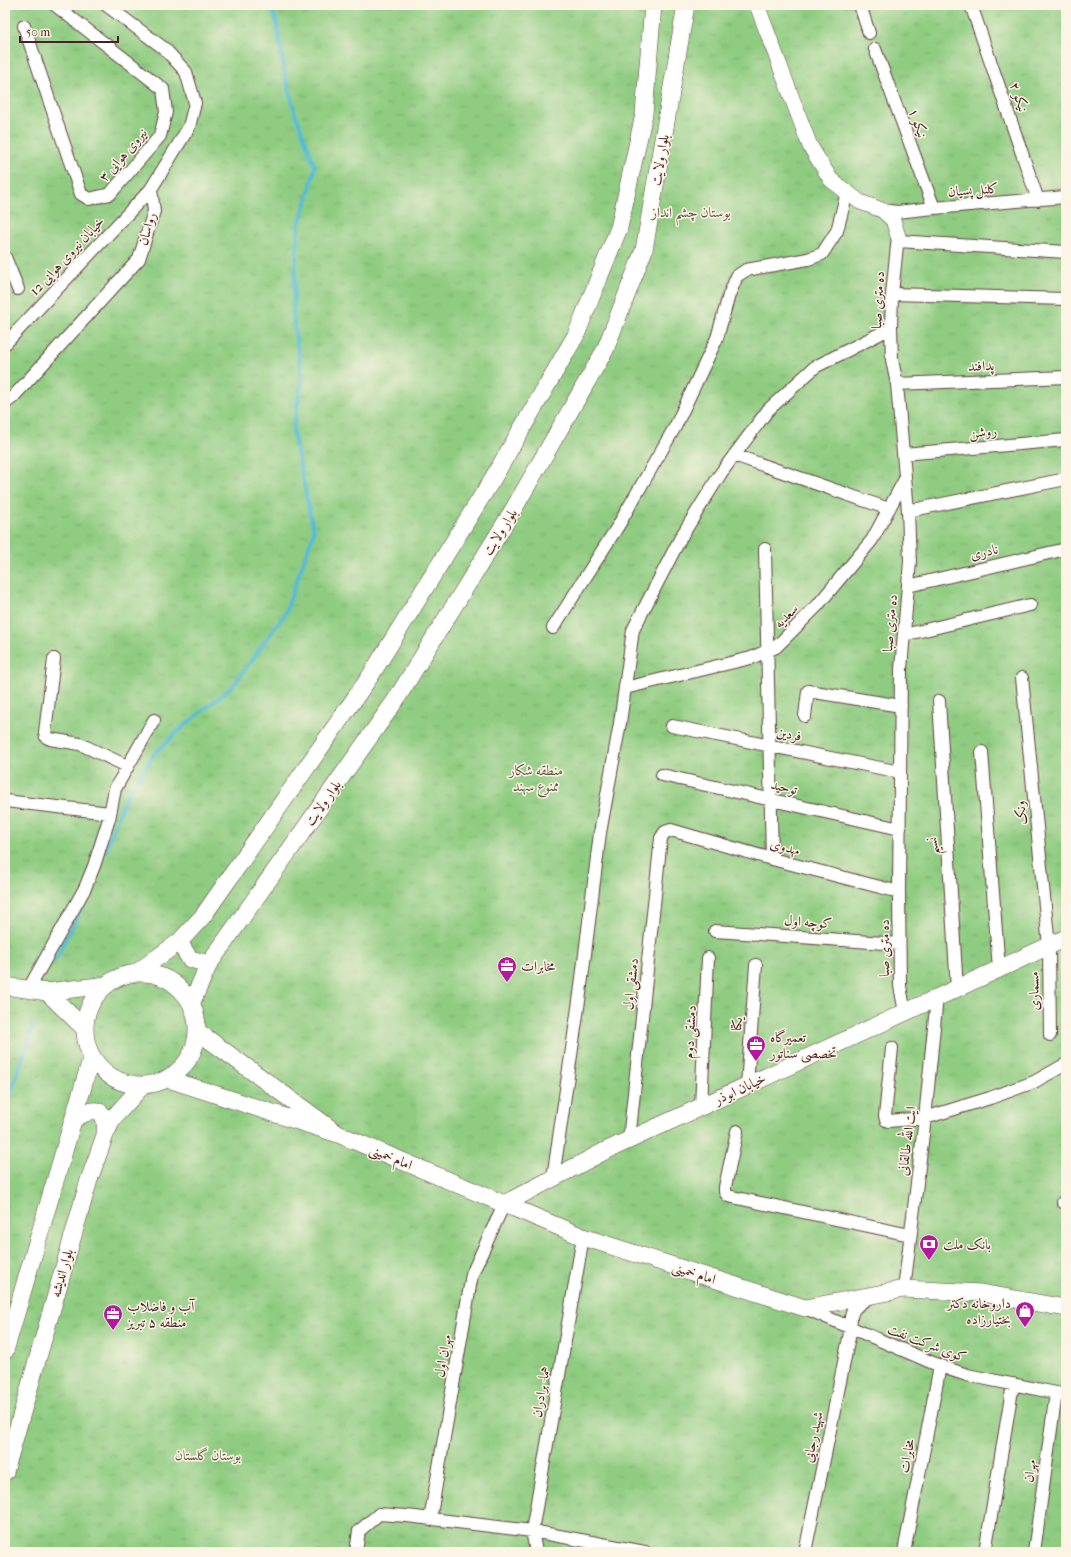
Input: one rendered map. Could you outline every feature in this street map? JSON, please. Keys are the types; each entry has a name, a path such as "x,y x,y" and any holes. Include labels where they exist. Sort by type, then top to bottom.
{"main road":[{"name":"بلوار ولایت","path":"136,973 179,942 203,916 369,678 492,480 576,335 619,228 644,114 653,5"},
{"name":"بلوار ولایت","path":"191,1004 209,964 395,701 509,517 605,350 644,250 687,6"},
{"name":"خیابان ابوذر","path":"504,1204 629,1140 1066,938"},
{"path":"179,942 190,959 209,964"},
{"path":"136,973 152,974 168,980 181,990 191,1004 197,1031 193,1050 183,1066 168,1078 156,1083 143,1085 128,1084 114,1078 101,1069 92,1056 87,1043 85,1029 88,1012 95,997 107,985 120,977 136,973"},
{"path":"5,986 47,992 107,985"},
{"path":"47,992 85,1029"},
{"path":"197,1031 338,1134"},
{"path":"5,1351 92,1056"},
{"path":"168,1078 338,1134"},
{"name":"بلوار اندیشه","path":"5,1472 89,1180 105,1135 113,1118 143,1085"},
{"path":"73,1120 85,1112 95,1110 104,1118 105,1135"},
{"name":"امام خمینی","path":"338,1134 583,1237 805,1308 869,1297 904,1289 981,1293 1066,1308"}],"street":[{"name":"نیروی هوایی ۳","path":"24,26 81,194 89,199 110,194 160,136 166,112 163,89 55,5"},
{"path":"106,5 165,49 186,72 195,102 189,127 151,189"},
{"path":"757,5 810,146 831,180 860,202 882,210 893,220 898,238 1066,252"},
{"path":"860,5 868,32"},
{"name":"نیکو ۲","path":"971,5 1038,200"},
{"name":"نیکو ۱","path":"875,49 934,208"},
{"name":"خیابان نیروی هوایی 12","path":"5,344 151,189"},
{"name":"رواسان","path":"5,403 12,398 139,260 154,211 151,189"},
{"path":"553,628 618,526 674,427 717,338 729,295 737,276 746,270 808,259 822,254 837,231 847,192"},
{"name":"کلنل پسیان","path":"882,210 897,212 1066,197"},
{"name":"ده متری صبا","path":"898,238 892,294 892,360 897,384 908,510 910,561 901,668 899,944 900,986 905,1012"},
{"path":"5,257 18,289"},
{"path":"892,294 1066,299"},
{"path":"553,1178 580,994 600,833 625,688 633,630 681,537 721,473 768,410 815,367 891,328"},
{"name":"پدافند","path":"897,384 1066,377"},
{"name":"روشن","path":"903,454 1066,440"},
{"path":"734,455 889,509"},
{"name":"سعدیه","path":"625,688 751,658 776,647 817,606 872,540 905,478"},
{"path":"908,510 1066,479"},
{"path":"765,549 772,859"},
{"name":"نادری","path":"908,586 1066,549"},
{"path":"904,635 1030,604"},
{"path":"54,659 45,732 46,737 80,744 128,766"},
{"name":"ونک","path":"1022,678 1048,946"},
{"path":"806,716 808,691 901,706"},
{"name":"نسیم","path":"939,701 957,988"},
{"path":"28,990 85,888 94,866 110,813 115,789 154,720"},
{"name":"فردین","path":"672,726 900,772"},
{"path":"982,752 999,969"},
{"name":"توحید","path":"662,775 900,829"},
{"path":"5,801 110,813"},
{"name":"مهدوی","path":"665,832 671,830 772,859 899,892"},
{"name":"دمشقی اول","path":"629,1140 661,838 665,832"},
{"name":"کوچه اول","path":"715,931 899,944"},
{"name":"مسماری","path":"1048,946 1050,1035"},
{"name":"دمشقی دوم","path":"701,1106 708,958"},
{"name":"یکتا","path":"747,1085 756,965"},
{"name":"ایت الله طالقانی","path":"904,1289 938,998"},
{"path":"892,1048 885,1116 888,1122 925,1118 990,1098 1034,1082 1066,1064"},
{"path":"737,1131 725,1186 725,1192 728,1196 910,1235"},
{"name":"مهران اول","path":"430,1520 472,1274 504,1204"},
{"name":"هما- برادران","path":"536,1552 532,1531 583,1237"},
{"name":"شهید رجایی","path":"805,1552 851,1328 850,1316 852,1310 856,1306 869,1297"},
{"name":"کوی شرکت نفت","path":"805,1308 940,1366 967,1375 1061,1394"},
{"name":"مخابرات","path":"904,1552 940,1366"},
{"path":"985,1552 1013,1384"},
{"name":"مهران","path":"1034,1552 1061,1394"},
{"path":"356,1552 359,1531 379,1514 532,1531 640,1551"}],"green space":[{"name":"منطقه شکار ممنوع سهند","path":"5,5 1066,5 1066,1552 5,1552"}],"waterway":[{"path":"105,851 125,798 155,753 184,726 233,686 285,614 314,532 293,432 302,376 293,318 299,224 307,200 315,167 295,112 285,75 276,19 269,5"},
{"path":"55,961 83,904"},
{"path":"5,1109 33,1027"}],"place":[{"name":"مخابرات","path":"507,983"},
{"name":"تعمیرگاه تخصصی سناتور","path":"756,1062"},
{"name":"بانک ملت","path":"929,1261"},
{"name":"داروخانه دکتر بختیارزاده","path":"1025,1328"},
{"name":"آب و فاضلاب منطقه ۵ تبریز","path":"113,1331"}],"park label":[{"name":"بوستان چشم انداز","path":"691,212"},
{"name":"بوستان گلستان","path":"208,1455"}]}
